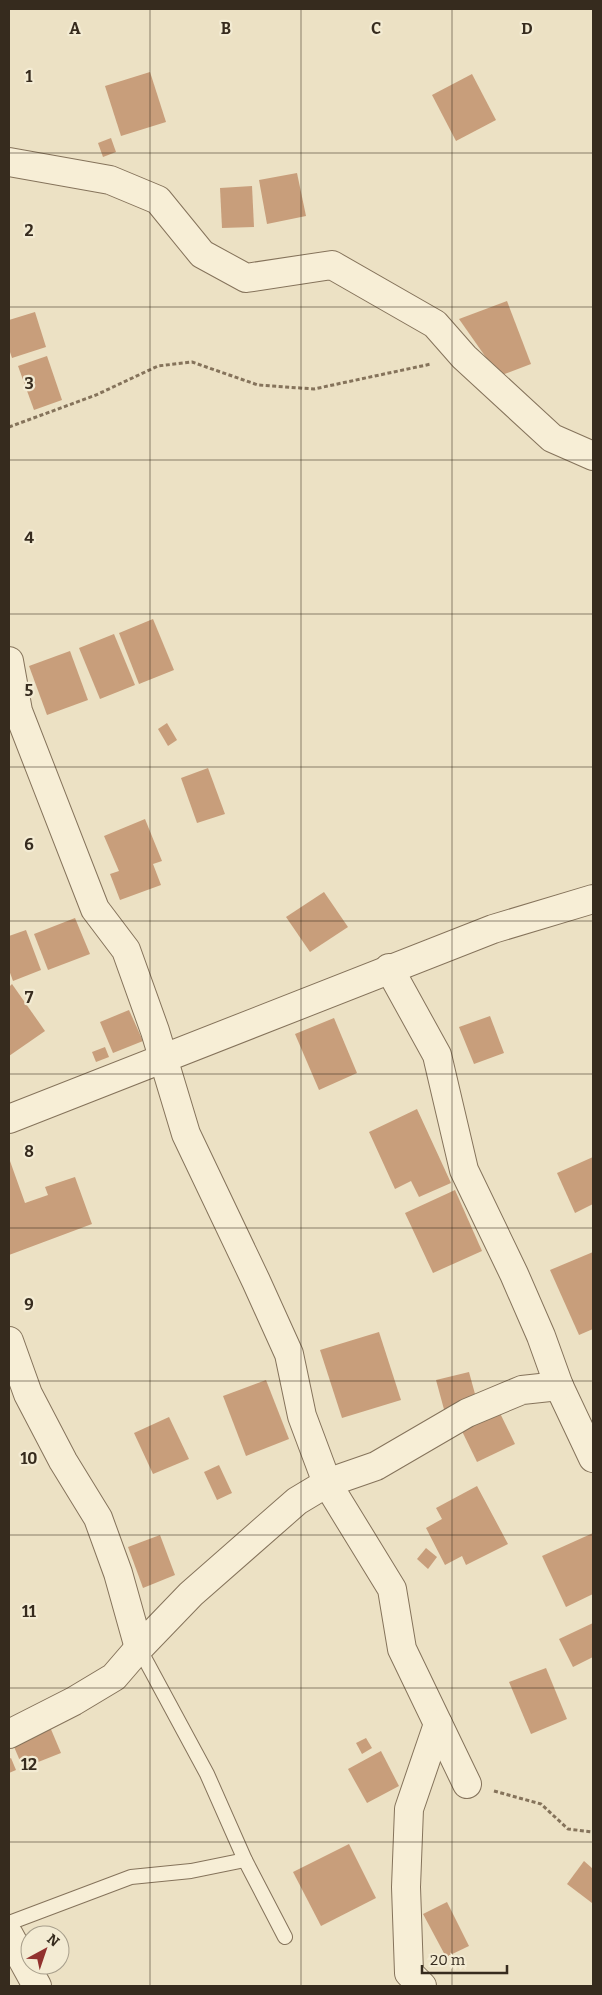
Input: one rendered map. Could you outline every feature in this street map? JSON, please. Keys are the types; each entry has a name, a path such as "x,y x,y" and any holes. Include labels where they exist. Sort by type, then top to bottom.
{"street":[{"path":"9,162 110,180 158,200 202,254 246,278 332,265 435,324 464,356 552,438 593,456"},
{"path":"9,661 18,711 95,908 126,950 154,1030 186,1134 289,1354 302,1416 327,1483 392,1589 402,1649 466,1784"},
{"path":"9,1119 389,968 493,929 593,899"},
{"path":"389,968 437,1055 464,1170 514,1274 541,1336 559,1386 593,1458"},
{"path":"9,1342 28,1394 62,1461 98,1518 118,1573 139,1648"},
{"path":"9,1734 74,1701 114,1677 191,1594 297,1501 327,1483 376,1466 467,1413 522,1390 559,1386"},
{"path":"422,1986 408,1973 406,1887 409,1809 438,1724"},
{"path":"9,1935 37,1986"}],"lane":[{"path":"139,1648 207,1774 245,1860 285,1937"},
{"path":"9,1923 131,1877 191,1872 245,1860"}],"path":[{"path":"9,427 96,395 158,366 192,362 258,385 314,389 464,356"},
{"path":"466,1784 541,1804 568,1829 593,1832"}],"building":[{"path":"150,72 166,122 121,136 105,86"},
{"path":"472,74 496,120 456,141 432,95"},
{"path":"111,138 116,152 103,157 98,143"},
{"path":"297,173 306,216 267,224 259,180"},
{"path":"252,186 254,227 222,228 220,188"},
{"path":"507,301 531,364 499,376 459,319"},
{"path":"35,312 46,347 12,358 9,349 9,320"},
{"path":"47,356 62,400 34,410 18,366"},
{"path":"153,619 174,670 139,684 119,633"},
{"path":"114,634 135,685 100,699 79,648"},
{"path":"70,651 88,700 47,715 29,666"},
{"path":"167,723 177,740 168,746 158,729"},
{"path":"208,768 225,814 197,823 181,778"},
{"path":"145,819 162,861 153,864 161,885 120,900 110,874 119,871 104,836"},
{"path":"324,892 348,927 310,952 286,917"},
{"path":"75,918 90,954 48,970 34,934"},
{"path":"26,930 41,970 13,981 9,970 9,936"},
{"path":"12,984 45,1031 9,1056 9,987"},
{"path":"129,1010 143,1041 113,1053 100,1022"},
{"path":"490,1016 504,1053 474,1064 459,1027"},
{"path":"334,1018 357,1073 319,1090 295,1034"},
{"path":"105,1047 109,1057 96,1062 92,1052"},
{"path":"417,1109 451,1183 419,1197 411,1181 395,1189 369,1132"},
{"path":"593,1157 593,1204 575,1213 557,1173"},
{"path":"10,1161 25,1203 48,1195 45,1187 75,1177 92,1224 9,1255"},
{"path":"455,1190 482,1251 433,1273 405,1213"},
{"path":"593,1252 593,1329 579,1335 550,1270"},
{"path":"379,1332 401,1400 342,1418 320,1350"},
{"path":"469,1372 478,1405 445,1413 436,1380"},
{"path":"266,1380 289,1439 246,1456 223,1396"},
{"path":"497,1407 515,1444 477,1462 459,1425"},
{"path":"169,1417 189,1459 153,1474 134,1433"},
{"path":"219,1465 232,1493 217,1500 204,1472"},
{"path":"477,1486 508,1544 466,1565 462,1556 445,1565 426,1528 442,1519 436,1508"},
{"path":"593,1533 593,1594 566,1607 542,1556"},
{"path":"160,1535 175,1575 143,1588 128,1547"},
{"path":"426,1548 437,1557 428,1569 417,1559"},
{"path":"593,1623 593,1657 573,1667 559,1639"},
{"path":"546,1668 567,1719 531,1734 509,1682"},
{"path":"50,1727 61,1753 23,1768 12,1742"},
{"path":"366,1738 372,1748 362,1754 356,1743"},
{"path":"381,1751 399,1786 367,1803 348,1769"},
{"path":"11,1758 16,1770 9,1773 9,1759"},
{"path":"349,1844 376,1898 321,1926 293,1872"},
{"path":"584,1861 593,1869 592,1903 567,1884"},
{"path":"447,1902 469,1946 446,1957 423,1914"}]}
